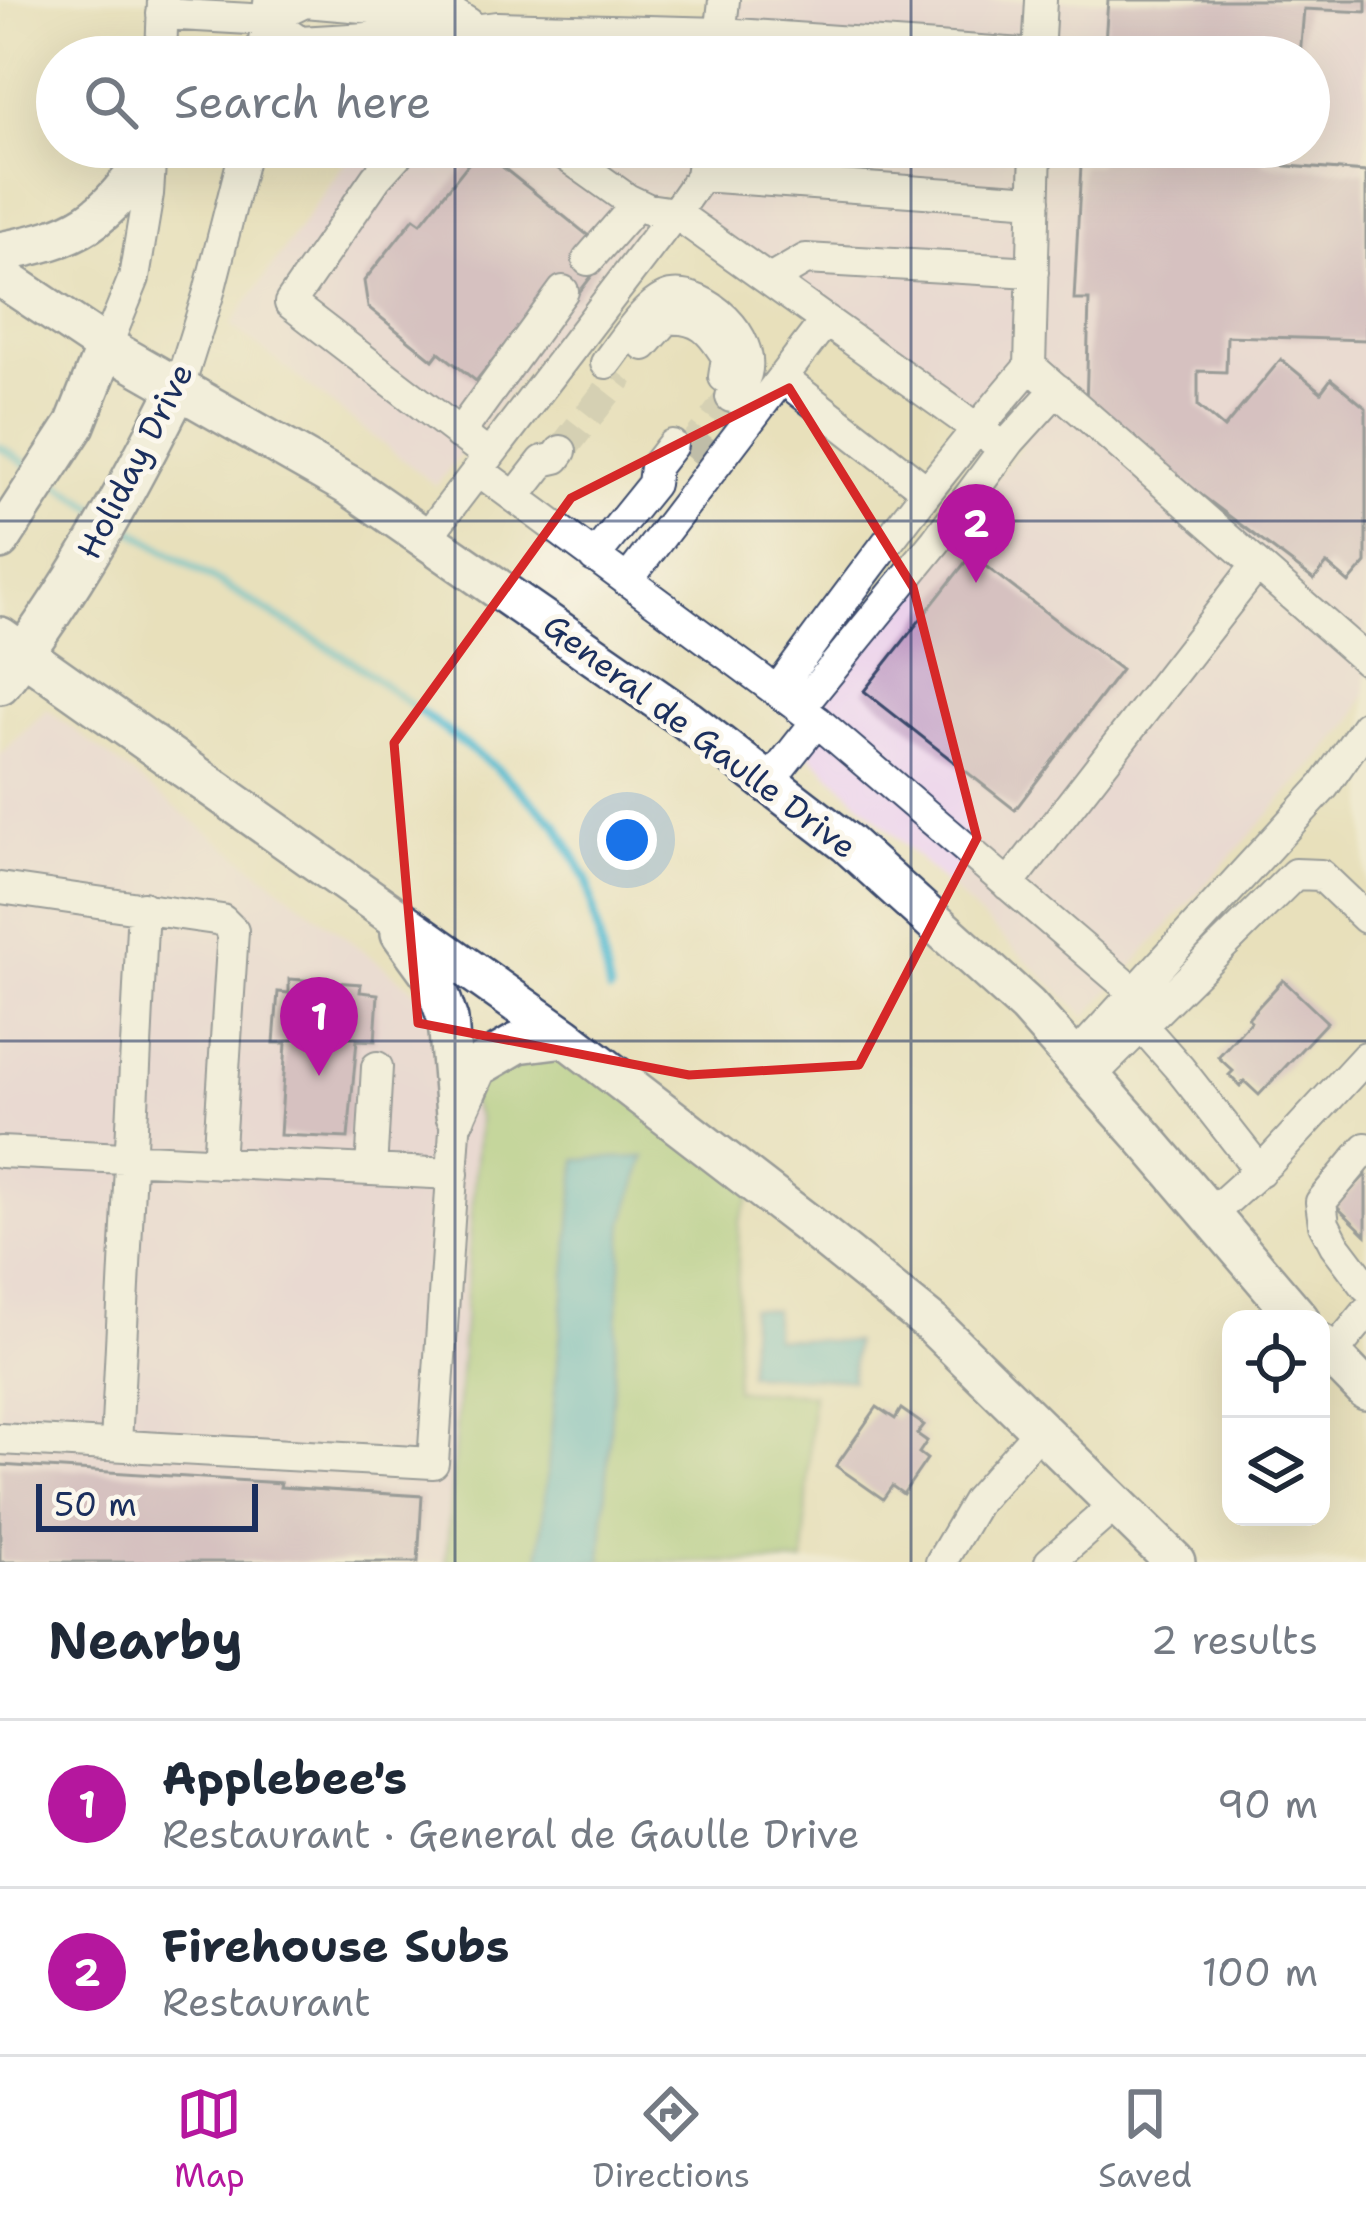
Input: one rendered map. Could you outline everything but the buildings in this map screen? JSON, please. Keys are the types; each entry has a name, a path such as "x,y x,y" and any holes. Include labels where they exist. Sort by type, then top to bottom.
{"main road":[{"path":"0,252 73,233 112,204 138,168"},
{"name":"General de Gaulle Drive","path":"0,276 106,347 350,486 668,706 847,843 1028,1006 1291,1310"},
{"path":"9,527 75,425 106,347"},
{"name":"Holiday Drive","path":"7,659 87,561 179,387"},
{"path":"7,659 566,1036 932,1324 1175,1562"},
{"path":"384,909 433,977 448,1020 456,1115"},
{"path":"456,1115 477,1067 518,1043 566,1036"},
{"path":"1330,1352 1366,1390"}],"street":[{"path":"721,36 724,0"},
{"path":"1039,36 1041,0"},
{"path":"163,7 268,10 305,2 455,15 503,28 605,36"},
{"path":"106,347 134,278 150,168"},
{"name":"Holiday Drive","path":"179,387 241,168"},
{"path":"385,168 290,303 460,434 514,497 798,707 1135,993"},
{"path":"585,168 637,204 675,213 1004,448"},
{"path":"426,538 675,213 700,168"},
{"path":"755,168 1035,200"},
{"path":"769,783 798,707 884,544 1030,366 1036,168"},
{"path":"588,260 637,204"},
{"path":"770,280 806,260 1033,272"},
{"path":"460,434 563,291"},
{"path":"614,368 654,304 673,295 693,299 726,316 742,341 748,360 746,377 724,392"},
{"path":"627,581 826,320"},
{"path":"1030,366 1366,660"},
{"path":"782,378 927,490"},
{"path":"798,707 1057,388"},
{"path":"514,497 551,450"},
{"path":"594,557 653,484 655,467 679,450"},
{"path":"1008,884 1257,565"},
{"path":"1082,1068 1135,993 1324,786 1364,734"},
{"path":"1082,1068 1142,1026 1294,874 1322,875 1366,918"},
{"path":"0,888 222,920 233,931 218,1163"},
{"path":"116,1445 143,907"},
{"path":"1186,937 1209,959"},
{"path":"1142,1026 1260,1171"},
{"path":"1210,1215 1260,1171 1366,1057"},
{"path":"370,1170 376,1067"},
{"path":"0,1439 433,1463 456,1115"},
{"path":"1366,1148 1322,1202 1329,1234 1366,1286"},
{"path":"0,1152 453,1174"},
{"path":"1330,1346 1366,1313"},
{"path":"941,1562 977,1501 1041,1429"},
{"path":"1050,1562 1116,1504"}],"highlighted area":[{"path":"789,388 913,587 977,838 859,1065 689,1075 418,1023 394,743 571,498"}],"shaded area":[{"path":"732,0 1366,0 1366,693 1350,725 1086,1017 791,737 1024,443 665,193 436,486 231,325 341,168 1330,168 1330,36 731,36"},
{"path":"47,709 416,991 479,1119 446,1562 0,1562 0,755"}],"green space":[{"path":"565,1037 756,1184 739,1222 735,1390 812,1394 804,1562 601,1562 624,1222 644,1157 577,1160 539,1562 446,1562 479,1119 466,1092"}],"water":[{"path":"645,1157 624,1222 601,1562 539,1562 577,1159"},
{"path":"751,1308 774,1310 774,1338 854,1342 852,1380 748,1374"}],"waterway":[{"path":"0,447 36,470"},
{"path":"50,479 101,512"},
{"path":"121,524 353,662 496,768 557,825 587,880 610,991"}],"tunnel":[{"path":"561,451 621,374"},
{"path":"686,456 731,397"}],"place":[{"name":"Firehouse Subs","path":"976,583"},
{"name":"Applebee's","path":"319,1076"}]}
